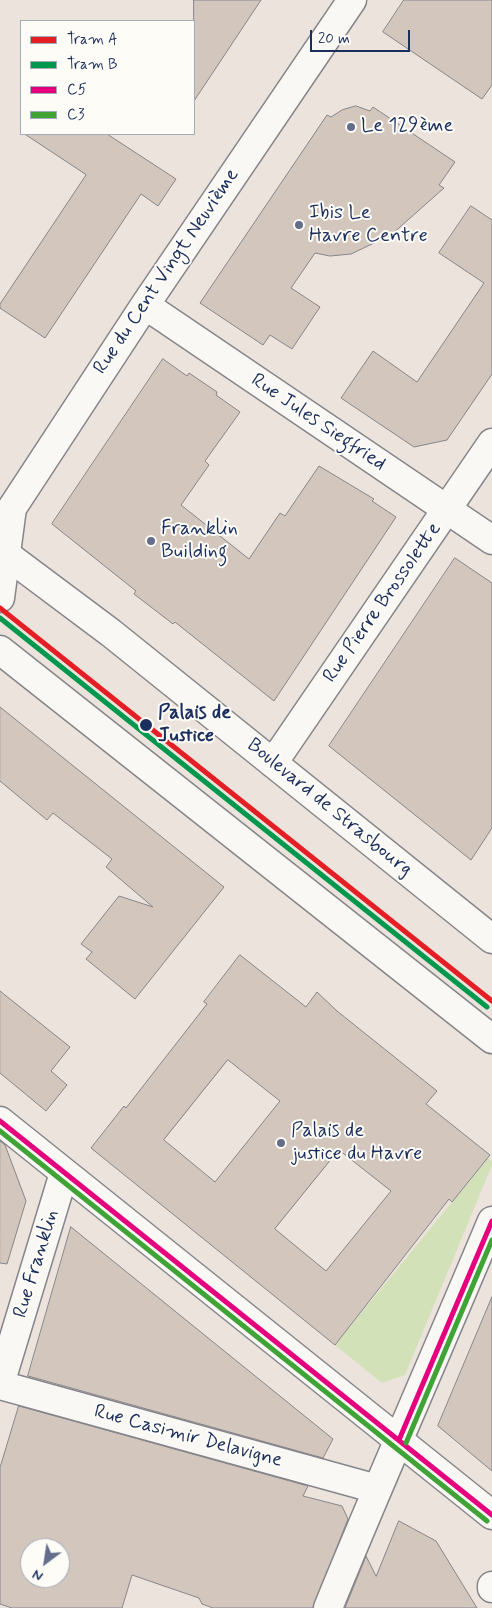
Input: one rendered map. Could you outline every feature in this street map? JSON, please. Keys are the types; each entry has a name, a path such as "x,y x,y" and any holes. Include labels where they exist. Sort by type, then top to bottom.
{"street":[{"name":"Rue du Cent Vingt Neuvième","path":"0,598 3,552 12,508 145,305 352,0"},
{"name":"Rue Jules Siegfried","path":"145,305 492,540"},
{"name":"Rue Pierre Brossolette","path":"273,763 492,443"},
{"name":"Boulevard de Strasbourg","path":"3,552 72,603 492,939"},
{"path":"0,650 492,1039"},
{"path":"0,1121 492,1515"},
{"name":"Rue Franklin","path":"0,1385 64,1173"},
{"path":"328,1608 492,1221"},
{"name":"Rue Casimir Delavigne","path":"0,1385 377,1489"}],"green space":[{"path":"488,1158 492,1161 492,1165 405,1375 382,1383 335,1345"}],"building":[{"path":"194,0 261,0 195,99 195,20"},
{"path":"404,0 492,0 492,85 482,99 383,32"},
{"path":"356,106 370,111 373,107 455,162 439,185 444,188 391,235 351,254 330,256 315,253 291,288 320,307 292,349 270,335 263,345 200,303 327,115 331,117 342,110"},
{"path":"26,135 109,135 176,179 158,206 141,194 45,338 0,308 0,304 86,175"},
{"path":"471,206 492,220 492,374 447,440 414,447 341,398 373,351 417,382 484,283 439,253"},
{"name":"Franklin Building","path":"163,359 187,376 189,373 217,392 216,395 240,412 205,461 209,465 181,505 249,559 280,513 285,516 319,466 374,499 372,501 396,517 274,701 175,622 173,624 134,594 136,591 52,524"},
{"path":"455,558 492,583 492,828 471,860 329,746"},
{"path":"0,707 224,887 135,999 86,959 92,952 81,944 119,896 153,907 106,867 112,859 53,813 47,820 0,781"},
{"path":"240,955 306,1007 317,992 337,1011 437,1091 426,1104 490,1155 452,1202 449,1199 335,1345 91,1148 124,1106 126,1108 207,1004 204,1002","holes":["228,1060 280,1101 215,1182 164,1140","339,1150 391,1191 326,1271 275,1229"]},
{"path":"0,991 70,1047 51,1071 67,1085 46,1111 0,1073"},
{"path":"0,1141 5,1145 26,1201 7,1264 0,1263"},
{"path":"71,1227 333,1439 323,1458 28,1376"},
{"path":"492,1297 492,1471 438,1426"},
{"path":"19,1406 308,1486 303,1496 342,1506 348,1519 313,1608 213,1608 202,1604 199,1598 132,1575 122,1608 12,1608 0,1604 0,1468"},
{"path":"399,1521 436,1541 477,1608 345,1608 366,1556 376,1576"}],"tram line":[{"name":"A","path":"0,608 492,1001"},
{"name":"B","path":"0,618 487,1007"}],"transit line":[{"name":"C5","path":"0,1121 492,1515"},
{"name":"C3","path":"0,1131 487,1521"},
{"name":"C5","path":"399,1440 492,1221"},
{"name":"C3","path":"406,1443 492,1240"}],"place":[{"name":"Le 129ème","path":"351,127"},
{"name":"Ibis Le Havre Centre","path":"299,225"},
{"name":"Franklin Building","path":"151,541"},
{"name":"Palais de Justice","path":"146,725"},
{"name":"Palais de justice du Havre","path":"281,1143"}]}
